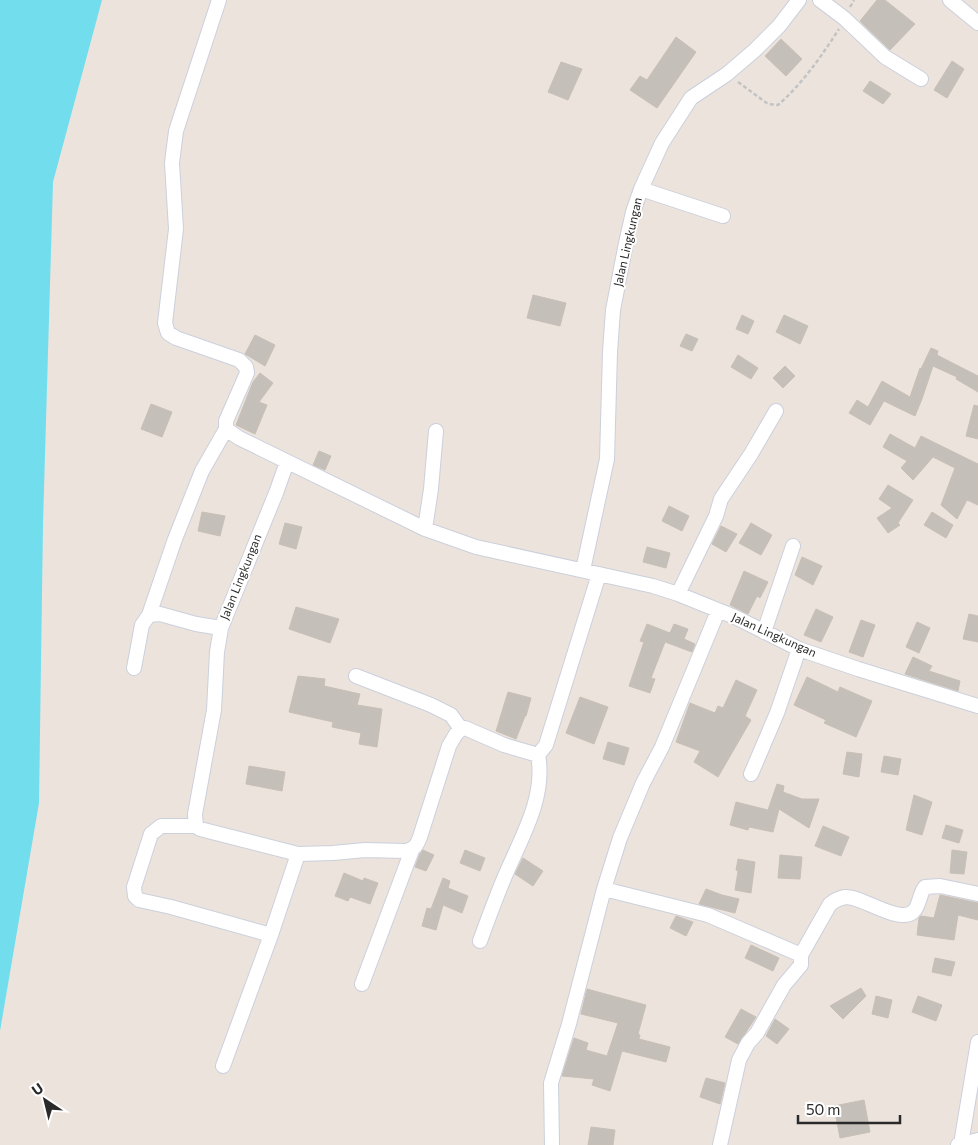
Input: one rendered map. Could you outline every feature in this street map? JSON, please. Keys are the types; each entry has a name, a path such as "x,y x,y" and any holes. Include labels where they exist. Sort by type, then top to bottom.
{"street":[{"path":"134,668 142,624 149,615 175,539 202,470 226,429 226,421 247,373 246,366 239,360 176,338 168,333 165,323 176,230 172,163 176,131 219,0"},
{"name":"Jalan Lingkungan","path":"583,570 607,459 613,310 628,235 641,189 662,143 691,98 727,74 755,50 780,26 799,0"},
{"path":"820,0 844,18 885,57 921,79"},
{"path":"950,0 978,22"},
{"path":"641,189 723,216"},
{"path":"678,594 719,509 721,499 751,454 776,411"},
{"name":"Jalan Lingkungan","path":"226,429 239,438 425,529 476,547 652,586 678,594 718,610 799,649 978,706"},
{"path":"425,529 431,489 436,431"},
{"name":"Jalan Lingkungan","path":"149,615 160,614 196,624 221,628 287,462"},
{"path":"764,632 793,546"},
{"path":"480,941 504,877 528,825 539,786 538,755 546,745 554,714 581,635 599,574"},
{"path":"552,1145 551,1084 604,888 620,838 643,782 662,747 718,610"},
{"path":"196,826 195,814 214,710 217,652 221,628"},
{"path":"751,774 777,713 799,649"},
{"path":"356,676 431,705 451,715 461,729"},
{"path":"362,984 412,850 417,845 450,746 456,734 465,728 504,745 538,755"},
{"path":"271,935 179,909 138,900 135,896 134,887 150,834 161,826 196,826 207,831 298,854 365,850 412,850"},
{"path":"223,1066 271,935 298,854"},
{"path":"720,1145 739,1060 748,1043 757,1034 784,985 800,965 801,955 830,904 838,898 847,897 899,915 909,915 915,910 925,888 940,886 978,894"},
{"path":"604,888 708,915 801,955"},
{"path":"978,1042 960,1145 978,1140"}],"path":[{"path":"727,74 768,104 778,105 792,92 814,65 838,30 854,0"}],"water":[{"path":"0,0 102,0 53,182 43,523 39,803 0,1031"}],"building":[{"path":"877,0 885,0 915,24 890,50 860,21"},
{"path":"676,37 696,52 657,108 630,90 640,76 647,80"},
{"path":"781,39 802,59 786,76 765,56"},
{"path":"952,61 964,69 947,98 934,90"},
{"path":"561,62 582,69 568,100 548,92"},
{"path":"870,81 891,94 883,104 863,91"},
{"path":"533,295 566,303 560,326 527,318"},
{"path":"742,315 754,321 748,334 736,329"},
{"path":"784,315 808,326 800,344 776,332"},
{"path":"686,334 698,339 692,351 680,346"},
{"path":"255,335 275,345 265,366 245,354"},
{"path":"931,348 938,351 937,355 978,376 978,392 956,379 957,377 933,366 915,416 884,401 870,425 849,413 857,400 868,407 882,381 910,397 920,368"},
{"path":"738,355 758,368 751,379 731,367"},
{"path":"785,366 795,376 783,388 773,378"},
{"path":"260,373 273,383 259,402 267,405 255,434 236,425 253,382"},
{"path":"151,404 172,412 162,437 141,429"},
{"path":"974,405 978,406 978,439 966,436"},
{"path":"890,434 915,448 921,436 978,464 978,505 967,500 957,519 941,505 955,468 933,457 913,480 901,468 907,461 883,447"},
{"path":"319,451 331,456 325,470 313,465"},
{"path":"888,485 913,500 898,523 900,525 888,533 877,518 892,508 879,499"},
{"path":"669,506 689,516 682,531 662,521"},
{"path":"202,512 225,516 220,536 198,531"},
{"path":"932,512 953,525 946,538 924,525"},
{"path":"285,523 302,527 296,549 279,544"},
{"path":"751,523 772,535 761,555 739,543"},
{"path":"721,526 737,534 726,552 712,544"},
{"path":"647,547 670,553 666,568 643,562"},
{"path":"802,557 822,566 813,585 795,575"},
{"path":"744,571 768,582 760,598 757,596 748,614 730,605"},
{"path":"296,607 339,619 330,643 289,629"},
{"path":"816,609 833,617 821,642 804,635"},
{"path":"969,614 978,616 978,642 963,639"},
{"path":"861,620 875,625 863,657 849,652"},
{"path":"917,622 930,628 919,653 906,647"},
{"path":"647,624 670,633 674,624 688,629 684,639 695,644 692,652 665,642 651,678 655,679 650,693 629,686 644,642 640,641"},
{"path":"913,657 932,666 929,671 960,681 958,691 905,674"},
{"path":"298,676 325,679 324,686 360,694 357,705 382,709 377,747 359,744 361,733 332,727 333,722 289,712"},
{"path":"807,677 838,692 840,687 872,701 856,737 824,723 826,720 794,705"},
{"path":"736,680 757,690 745,716 751,720 718,777 694,762 700,751 676,742 690,703 715,713 718,706 723,708"},
{"path":"508,692 531,698 516,739 496,731"},
{"path":"580,697 608,707 594,744 566,733"},
{"path":"608,742 629,748 624,765 603,759"},
{"path":"847,752 862,754 859,777 843,774"},
{"path":"884,756 901,759 898,775 881,772"},
{"path":"249,766 285,772 282,791 246,784"},
{"path":"777,784 784,786 783,792 802,799 819,799 809,828 779,809 773,832 749,827 748,830 730,825 736,802 768,810"},
{"path":"914,795 932,802 922,835 906,830"},
{"path":"946,825 963,830 959,843 942,838"},
{"path":"823,826 849,837 841,856 815,846"},
{"path":"423,850 434,855 426,871 415,867"},
{"path":"465,850 485,858 480,871 460,863"},
{"path":"952,850 967,852 964,874 950,873"},
{"path":"780,855 802,857 800,879 778,878"},
{"path":"523,858 543,871 533,886 515,874"},
{"path":"738,859 755,862 751,893 735,890"},
{"path":"344,873 363,881 364,878 378,883 370,904 350,897 348,901 335,896"},
{"path":"443,878 450,881 448,888 468,896 462,913 443,905 436,930 422,926 427,908 431,909"},
{"path":"706,889 739,899 735,913 699,904"},
{"path":"940,895 978,903 978,920 958,915 954,940 917,935 919,918 921,916 934,918"},
{"path":"676,916 693,922 686,936 670,928"},
{"path":"751,945 779,958 773,971 745,958"},
{"path":"935,958 955,962 951,976 932,972"},
{"path":"861,988 866,996 843,1019 830,1006"},
{"path":"587,989 646,1005 638,1034 640,1035 639,1039 670,1047 666,1062 622,1051 610,1091 592,1085 594,1079 562,1076 574,1038 588,1043 586,1050 607,1056 618,1023 581,1014"},
{"path":"876,996 892,1000 888,1018 872,1014"},
{"path":"918,996 942,1005 936,1021 912,1012"},
{"path":"741,1009 756,1017 738,1044 725,1037"},
{"path":"775,1019 789,1029 777,1044 766,1036"},
{"path":"706,1078 725,1083 720,1104 700,1097"},
{"path":"864,1100 870,1132 840,1138 834,1106"},
{"path":"591,1127 615,1130 613,1145 588,1145"}]}
